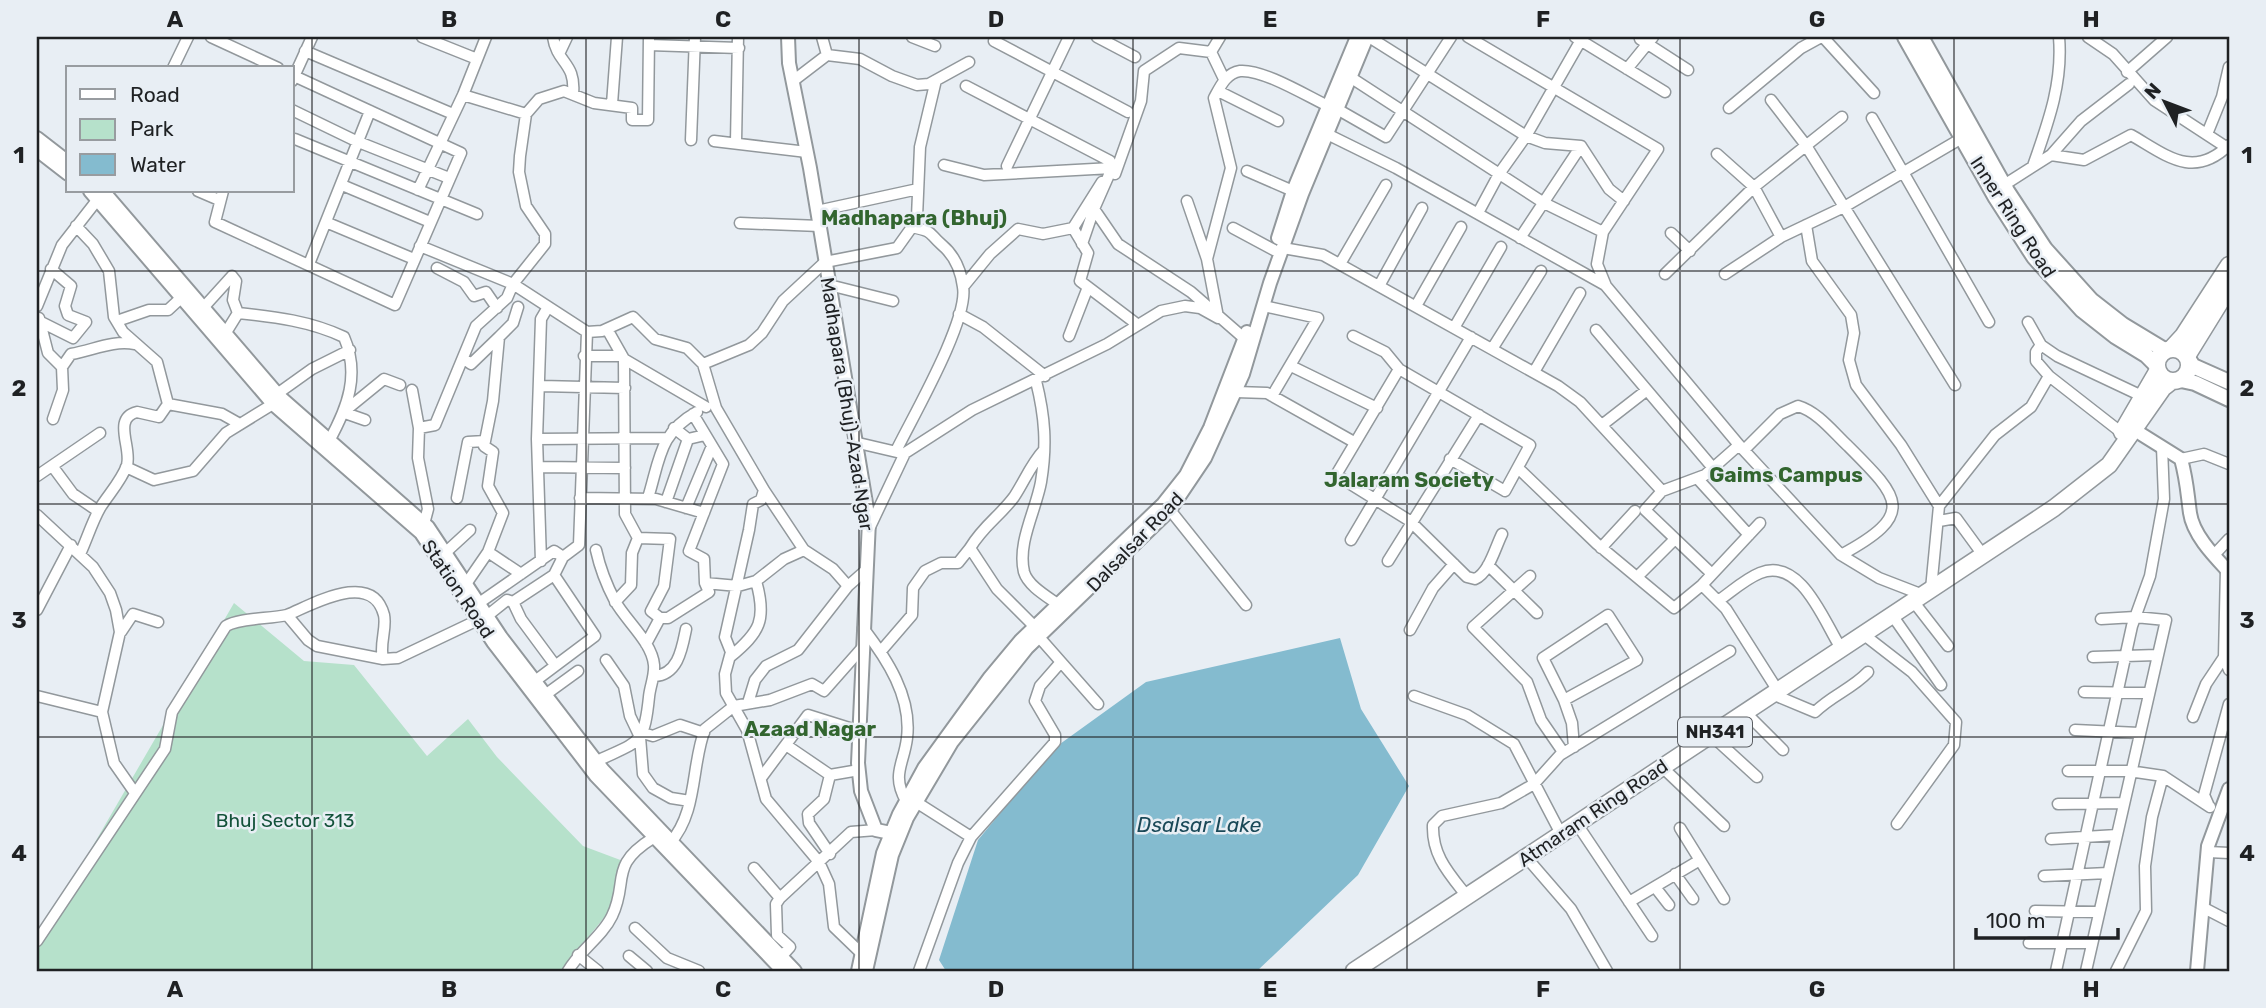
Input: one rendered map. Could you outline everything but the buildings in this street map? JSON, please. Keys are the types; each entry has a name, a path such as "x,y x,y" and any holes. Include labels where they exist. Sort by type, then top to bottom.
{"highway":[{"name":"NH341","path":"2157,368 2160,357 2183,336 2229,265"},
{"name":"NH341","path":"2176,380 2187,374 2188,358 2229,289"},
{"path":"2168,350 2180,350 2188,358"},
{"path":"2157,368 2163,378 2176,380"},
{"name":"Atmaram Ring Road","path":"2075,491 2122,433 2144,397 2157,368"},
{"name":"Atmaram Ring Road","path":"1354,971 1983,555 2075,491 2109,466 2176,380"}],"main road":[{"name":"Inner Ring Road","path":"1905,37 1996,198 2053,281 2082,310 2146,355 2157,368"},
{"name":"Inner Ring Road","path":"1921,37 2004,185 2063,272 2123,325 2168,350"},
{"path":"2188,358 2193,366 2229,382"},
{"path":"2176,380 2196,383 2229,399"}],"street":[{"path":"174,66 188,37"},
{"path":"211,37 274,66"},
{"path":"294,76 312,37"},
{"path":"422,37 477,59"},
{"path":"418,190 463,95 486,37"},
{"path":"553,37 559,54 575,77 573,94"},
{"path":"559,54 567,37"},
{"path":"612,104 617,37"},
{"path":"736,142 738,37"},
{"name":"Madhapara (Bhuj)-Azad Ngar","path":"788,37 793,81 869,522 859,770 861,791 876,830"},
{"path":"822,37 827,55"},
{"path":"912,37 935,46"},
{"path":"1007,166 1069,37"},
{"path":"1097,37 1135,57"},
{"path":"1211,52 1220,37"},
{"name":"Dalsalsar Road","path":"1037,632 1059,605 1163,504 1186,475 1210,428 1278,249 1327,134 1357,37"},
{"path":"1368,37 1525,136 1545,143 1581,146"},
{"name":"Dalsalsar Road","path":"858,971 883,853 896,834 952,727 990,677 1170,510 1193,480 1236,392 1264,306 1293,191 1368,37"},
{"path":"1207,259 1231,168 1214,98 1224,79 1240,71 1265,76 1386,136 1451,37"},
{"path":"1468,37 1658,149 1604,232 1597,264 1606,286 1741,448 1841,555 1879,578 1922,595"},
{"path":"1729,108 1801,48 1822,37 1874,93"},
{"path":"2033,166 2053,108 2061,60 2059,37"},
{"path":"2051,155 2084,160 2131,135 2181,164 2206,160 2229,148 2154,100 2113,54 2088,37"},
{"path":"2127,72 2167,37"},
{"path":"1478,213 1582,39 1665,92"},
{"path":"1627,69 1646,40 1688,70"},
{"path":"419,428 435,425 476,326 507,298 513,284 542,251 546,239 526,206 519,172 526,114 539,99 564,91 594,103 632,108 632,120 648,120 649,41 695,41 739,48"},
{"path":"691,140 695,41"},
{"path":"993,41 1128,112"},
{"path":"966,86 1030,118 1111,164 1115,174 1141,101 1144,71 1179,47 1211,52"},
{"path":"305,51 453,114"},
{"path":"1211,52 1224,79"},
{"path":"793,81 827,55 860,59 892,76 917,85 936,80 969,62"},
{"path":"2207,134 2222,97 2229,67"},
{"path":"1350,77 1544,203 1604,232"},
{"path":"204,192 221,195 215,222 395,305 461,153 294,78"},
{"path":"703,364 749,345 762,333 783,302 825,262 897,248 917,217 920,147 936,80"},
{"path":"2004,185 2051,155 2081,121 2129,84"},
{"path":"1218,90 1278,121"},
{"path":"463,95 526,114"},
{"path":"1771,100 1805,144 1955,385"},
{"path":"294,111 356,141 449,178"},
{"path":"309,264 328,223 356,141 370,111"},
{"path":"1665,274 1754,187 1842,117"},
{"path":"1872,118 1989,322"},
{"path":"1327,134 1478,213 1606,286"},
{"path":"37,138 66,160"},
{"path":"1725,274 1781,237 1844,207 1962,138"},
{"path":"295,139 477,214"},
{"path":"714,141 807,152"},
{"path":"1581,146 1609,189 1624,201"},
{"path":"1520,238 1581,146"},
{"path":"37,150 66,172"},
{"path":"1717,154 1754,187 1781,237"},
{"path":"944,165 984,174 1111,164"},
{"path":"1082,244 1111,164"},
{"path":"1073,228 1111,164"},
{"path":"1247,171 1293,191"},
{"path":"342,185 430,222"},
{"path":"1340,264 1386,185"},
{"path":"817,211 918,189"},
{"path":"62,367 48,353 38,313 51,269 62,245 103,194"},
{"name":"Station Road","path":"103,194 182,297 275,399 421,533 596,776 783,971"},
{"name":"Station Road","path":"103,194 225,334 275,399 329,441 424,524 478,603 483,618 597,761 670,843 795,971"},
{"path":"1187,201 1207,259 1218,318"},
{"path":"1379,286 1422,208"},
{"path":"1094,209 1118,244 1191,292 1245,339"},
{"path":"328,223 414,259"},
{"path":"740,223 820,226"},
{"path":"1806,225 1812,261 1851,315 1854,333 1849,360 1856,385 1901,445 1939,506 1939,521 1922,595 1948,646"},
{"path":"76,226 93,244 109,271 117,321 136,344 157,362 168,404 159,417 137,412 127,417 123,425 129,453 126,467 98,512 80,554"},
{"path":"868,532 947,347 959,314 963,287 951,251 933,232 912,227"},
{"path":"1416,306 1461,227"},
{"path":"1073,228 1088,253 1080,281 1138,325"},
{"path":"963,287 990,254 1018,229 1043,234 1073,228"},
{"path":"1233,228 1278,249 1323,255 1534,372 1569,394 1602,425 1662,491"},
{"path":"1671,233 1690,251"},
{"path":"420,246 513,284 587,332 607,329 633,317 655,339 687,348 703,364 710,404 804,550 833,569 848,586"},
{"path":"1454,328 1501,247"},
{"path":"437,268 464,282 474,296 486,292 497,308"},
{"path":"38,313 72,338 86,322 68,315 65,306 71,286 51,269"},
{"path":"1492,349 1541,271"},
{"path":"203,308 232,276 236,281 233,300 238,313"},
{"path":"829,285 893,301"},
{"path":"1069,335 1088,287"},
{"path":"1534,372 1580,293"},
{"path":"117,321 149,310 167,310 182,297"},
{"path":"854,442 901,452 972,410 1040,379 1161,311 1185,306 1200,308 1218,318"},
{"path":"1264,306 1318,318 1272,396"},
{"path":"464,359 471,364 499,337 513,323 517,307"},
{"path":"541,561 537,439 541,386 541,319 548,307"},
{"path":"225,334 238,313"},
{"path":"238,313 286,318 320,326 344,337 350,350 351,391 345,411 329,441"},
{"path":"959,314 983,327 1040,379 1046,418 1041,484 1026,535 1023,569 1030,583 1059,605"},
{"path":"2028,322 2041,345 2067,361 2144,397"},
{"path":"607,329 623,358 625,514 638,538 632,554 631,585 615,602"},
{"path":"1596,330 1713,468"},
{"path":"287,615 308,640 317,646 383,659 398,658 483,618 507,600 513,601 554,575 563,557 579,545 587,332"},
{"path":"1353,336 1385,352 1399,369 1530,444 1505,491 1450,459"},
{"path":"466,584 488,552 503,513 488,485 493,452 484,446 499,337"},
{"path":"1351,541 1471,337"},
{"path":"53,419 62,390 62,367 71,354 96,350 112,342 136,344"},
{"path":"2041,345 2036,352 2036,361 2049,376 2122,433"},
{"path":"126,467 155,480 193,471 220,439 238,423 275,399 312,369 350,350"},
{"path":"584,356 623,358 710,404"},
{"path":"1291,366 1377,408"},
{"path":"1399,369 1336,475 1377,497 1410,521 1454,564 1475,579 1480,577 1488,565 1502,534"},
{"path":"1939,506 1995,435 2031,407 2049,376"},
{"path":"345,411 384,379 400,385"},
{"path":"541,386 625,388"},
{"path":"412,390 419,428 418,458 429,509 424,524"},
{"path":"1602,425 1647,390"},
{"path":"1236,392 1272,396 1354,442"},
{"path":"168,404 222,414 238,423"},
{"path":"648,498 667,438 674,428 710,404"},
{"path":"1712,574 1646,510 1662,491 1697,478 1741,448 1780,414 1798,407 1812,412 1879,475 1892,501 1892,514 1872,538 1841,555"},
{"path":"345,411 365,420"},
{"path":"638,538 670,539 664,586 651,611 660,618 668,618 709,592 705,583 704,559 689,551 723,464 692,414"},
{"path":"1388,561 1410,521 1479,415"},
{"path":"674,428 688,439"},
{"path":"37,476 100,433"},
{"path":"2141,434 2181,459 2190,492 2190,514 2197,531 2228,570 2224,657 2229,670"},
{"path":"688,439 705,435"},
{"path":"537,439 583,441 667,438"},
{"path":"666,502 688,439"},
{"path":"457,498 468,442 485,441"},
{"path":"686,508 712,446"},
{"path":"2056,971 2125,656 2150,576 2164,499 2162,447"},
{"path":"881,651 912,615 913,588 925,571 941,563 958,563 984,526 1001,513 1015,496 1044,450"},
{"path":"2181,459 2204,454 2229,464"},
{"path":"53,467 73,494 98,512"},
{"path":"540,467 625,467"},
{"path":"1518,468 1601,548 1674,608 1702,585 1760,523"},
{"path":"1697,478 1749,535"},
{"path":"764,490 761,500 753,504 750,514 738,586 725,637 731,652 726,693 747,730 768,804 819,862 829,884 834,927 862,954"},
{"path":"580,498 648,498 704,513"},
{"path":"1170,510 1246,605"},
{"path":"1601,548 1635,511"},
{"path":"37,515 80,554 110,593 120,632"},
{"path":"1939,521 1956,517 1983,555"},
{"path":"445,553 470,530"},
{"path":"1637,577 1675,539"},
{"path":"2214,555 2229,540"},
{"path":"37,610 71,545"},
{"path":"970,548 997,589 1098,704"},
{"path":"596,550 601,571 615,602 646,644 654,664 650,716 641,735 634,744 597,761"},
{"path":"705,583 738,586 756,581 784,559 804,550"},
{"path":"478,603 554,551 563,557"},
{"path":"488,552 521,574"},
{"path":"1410,630 1433,588 1454,564"},
{"path":"1488,565 1537,613"},
{"path":"748,703 755,680 766,666 799,650 848,586 865,571"},
{"path":"1718,601 1761,572 1783,572 1797,579 1839,645"},
{"path":"535,681 595,636 554,575"},
{"path":"1462,890 1443,866 1432,843 1433,825 1442,816 1502,803 1534,784 1563,752 1541,720 1527,682 1473,627 1530,576"},
{"path":"730,658 752,639 761,620 761,600 756,581"},
{"path":"1702,585 1718,601 1775,693 1815,712 1830,697 1855,685 1868,672"},
{"path":"37,940 165,749 172,712 221,631 233,622 261,621 287,615 348,590 362,593 373,600 384,615 383,659"},
{"path":"513,601 522,619 555,665"},
{"path":"135,793 114,763 102,712 120,632 133,614 158,622"},
{"path":"1564,700 1637,660 1608,615 1543,657 1572,723 1574,747"},
{"path":"1892,615 1941,685"},
{"path":"2086,971 2129,771 2166,620 2136,617 2101,619"},
{"path":"646,644 660,618"},
{"path":"863,628 881,651 899,686 906,713 907,738 900,764 898,787 911,801 971,837"},
{"path":"654,676 661,676 673,668 681,654 686,629"},
{"path":"1863,634 1912,672 1956,722 1954,745 1898,824"},
{"path":"670,843 681,827 690,801 704,733 734,706 770,700 811,684 824,691 862,648"},
{"path":"1560,755 1730,651"},
{"path":"2093,657 2157,655"},
{"path":"2193,717 2206,684 2224,657"},
{"path":"606,660 622,680 630,716 641,735 643,774 653,788 671,798 690,801"},
{"path":"919,971 958,863 971,837 1055,742 1055,735 1035,701 1040,686 1061,662"},
{"path":"545,695 578,671"},
{"path":"2084,692 2148,694"},
{"path":"37,696 102,712"},
{"path":"1414,696 1467,715 1514,744 1561,834"},
{"path":"2219,816 2203,795 2229,704"},
{"path":"1745,712 1783,750"},
{"path":"761,778 808,715 859,731"},
{"path":"641,735 653,736 680,725 704,733"},
{"path":"2075,730 2140,733"},
{"path":"1711,735 1757,777"},
{"path":"786,745 830,775 859,770"},
{"path":"1662,767 1724,826"},
{"path":"2068,771 2129,771 2163,776 2219,816"},
{"path":"830,775 824,799 808,814 809,823 830,854"},
{"path":"2116,971 2146,911 2145,866 2152,817 2163,776"},
{"path":"2197,971 2208,852 2229,789"},
{"path":"2058,804 2124,803"},
{"path":"795,834 809,823"},
{"path":"1577,824 1652,936"},
{"path":"1680,828 1724,899"},
{"path":"781,957 790,947 778,935 776,904 780,898 851,832 876,830 896,834"},
{"name":"Dalsalsar Road","path":"866,971 896,834"},
{"path":"2052,839 2116,835"},
{"path":"568,971 613,914 620,876 627,860 638,847 653,838"},
{"path":"2208,852 2229,853"},
{"path":"1526,857 1571,909 1607,971"},
{"path":"1629,902 1700,859"},
{"path":"754,868 780,898"},
{"path":"2043,876 2108,873"},
{"path":"1675,874 1693,898"},
{"path":"1655,887 1669,905"},
{"path":"2202,907 2229,921"},
{"path":"2035,911 2099,912"},
{"path":"635,928 667,958 685,969 699,971"},
{"path":"2029,943 2092,943"},
{"path":"578,955 598,971"},
{"path":"629,956 647,971"}],"green space":[{"name":"Bhuj Sector 313","path":"234,603 304,661 354,665 427,756 468,719 497,757 583,846 623,861 612,908 580,947 566,971 37,971 37,942"}],"water":[{"name":"Dsalsar Lake","path":"1340,638 1361,709 1409,786 1358,875 1257,971 946,971 939,960 978,840 1053,749 1146,682"}],"district":[{"name":"Madhapara (Bhuj)","path":"914,217"},
{"name":"Gaims Campus","path":"1786,474"},
{"name":"Jalaram Society","path":"1409,479"},
{"name":"Azaad Nagar","path":"810,728"}]}
